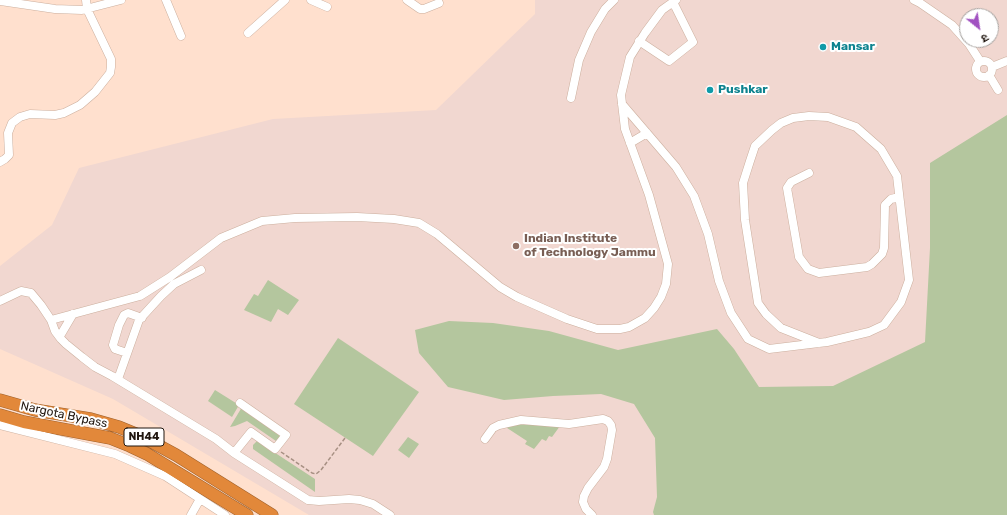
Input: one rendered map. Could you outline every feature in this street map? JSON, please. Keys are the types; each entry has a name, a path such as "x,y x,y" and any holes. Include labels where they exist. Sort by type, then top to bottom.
{"highway":[{"name":"Nargota Bypass","path":"0,400 35,410 91,419 119,427 141,436 176,455 272,515"},
{"name":"Nargota Bypass","path":"0,415 24,422 110,438 130,446 147,454 247,515"}],"street":[{"path":"0,162 6,160 9,155 8,133 12,123 20,117 30,114 54,115 64,113 80,105 95,92 110,73 112,67 111,59 87,9 86,0"},
{"path":"0,1 55,9 76,10 87,9 121,0"},
{"path":"166,0 181,36"},
{"path":"248,33 285,0"},
{"path":"311,0 327,7"},
{"path":"407,0 420,9 439,3"},
{"path":"571,98 579,60 591,32 605,9 614,0"},
{"path":"914,0 952,25 969,44 980,61"},
{"path":"51,320 140,296 170,277 221,238 262,221 295,218 357,217 394,219 419,223 437,234 500,287 517,298 567,319 597,329 620,330 629,327 645,318 661,297 666,284 668,264 649,195 624,129 621,95 630,57 639,41 662,10 674,1 693,42 669,61 639,41"},
{"path":"980,61 990,63 990,71 998,90"},
{"path":"980,61 975,70 977,74 985,77 990,71 1004,62"},
{"path":"622,103 676,167 694,196 708,234 719,281 730,314 748,339 769,349 819,343 869,332 884,324 901,302 907,290 909,280 899,197 896,176 880,149 856,127 839,120 828,117 808,116 792,118 781,123 755,146 743,183 745,220 758,303 766,314 781,328 819,343"},
{"path":"630,143 647,133"},
{"path":"809,173 791,182 787,188 799,257 808,269 819,273 867,268 872,264 882,254 884,248 885,205 891,199 899,197"},
{"path":"118,379 139,320 160,296 174,284 201,270"},
{"path":"0,300 21,291 31,293 41,305 56,331 66,344 95,367 118,379 216,439 308,500 320,501 349,498 360,500 373,504 390,515"},
{"path":"127,354 115,349 113,345 119,325 124,315 128,312 142,318"},
{"path":"60,336 73,314"},
{"path":"234,452 251,432 275,449 286,435 240,403"},
{"path":"485,439 493,428 521,420 569,424 604,419 608,421 612,430 607,459 604,467 588,488 584,496 583,502 586,509 592,515"},
{"path":"0,425 115,454 165,476 225,515"},
{"path":"191,515 200,499"}],"path":[{"path":"279,451 312,473 316,474 321,470 345,438"}],"shaded area":[{"name":"Indian Institute of Technology Jammu","path":"535,0 1007,0 1007,515 309,515 113,399 0,349 0,266 52,225 79,168 273,119 436,110 535,14"}],"green space":[{"path":"1007,115 1007,515 654,515 653,512 657,497 655,438 634,404 601,394 504,400 448,387 419,353 415,330 449,321 493,323 549,331 618,350 717,329 734,349 759,387 833,386 925,342 930,248 930,163"},
{"path":"268,280 299,300 288,315 278,309 271,322 244,310 254,294 258,296"},
{"path":"338,338 419,392 373,456 294,404"},
{"path":"215,390 239,405 232,417 208,401"},
{"path":"242,407 281,433 280,439 276,441 247,421 230,427"},
{"path":"521,423 560,426 552,437 549,436 546,441 542,439 534,449 525,444 527,441 504,426"},
{"path":"408,437 419,444 409,458 398,450"},
{"path":"257,441 315,479 315,492 253,449 253,445"}],"place":[{"name":"Mansar","path":"823,47"},
{"name":"Pushkar","path":"710,90"},
{"name":"Indian Institute of Technology Jammu","path":"516,246"}]}
